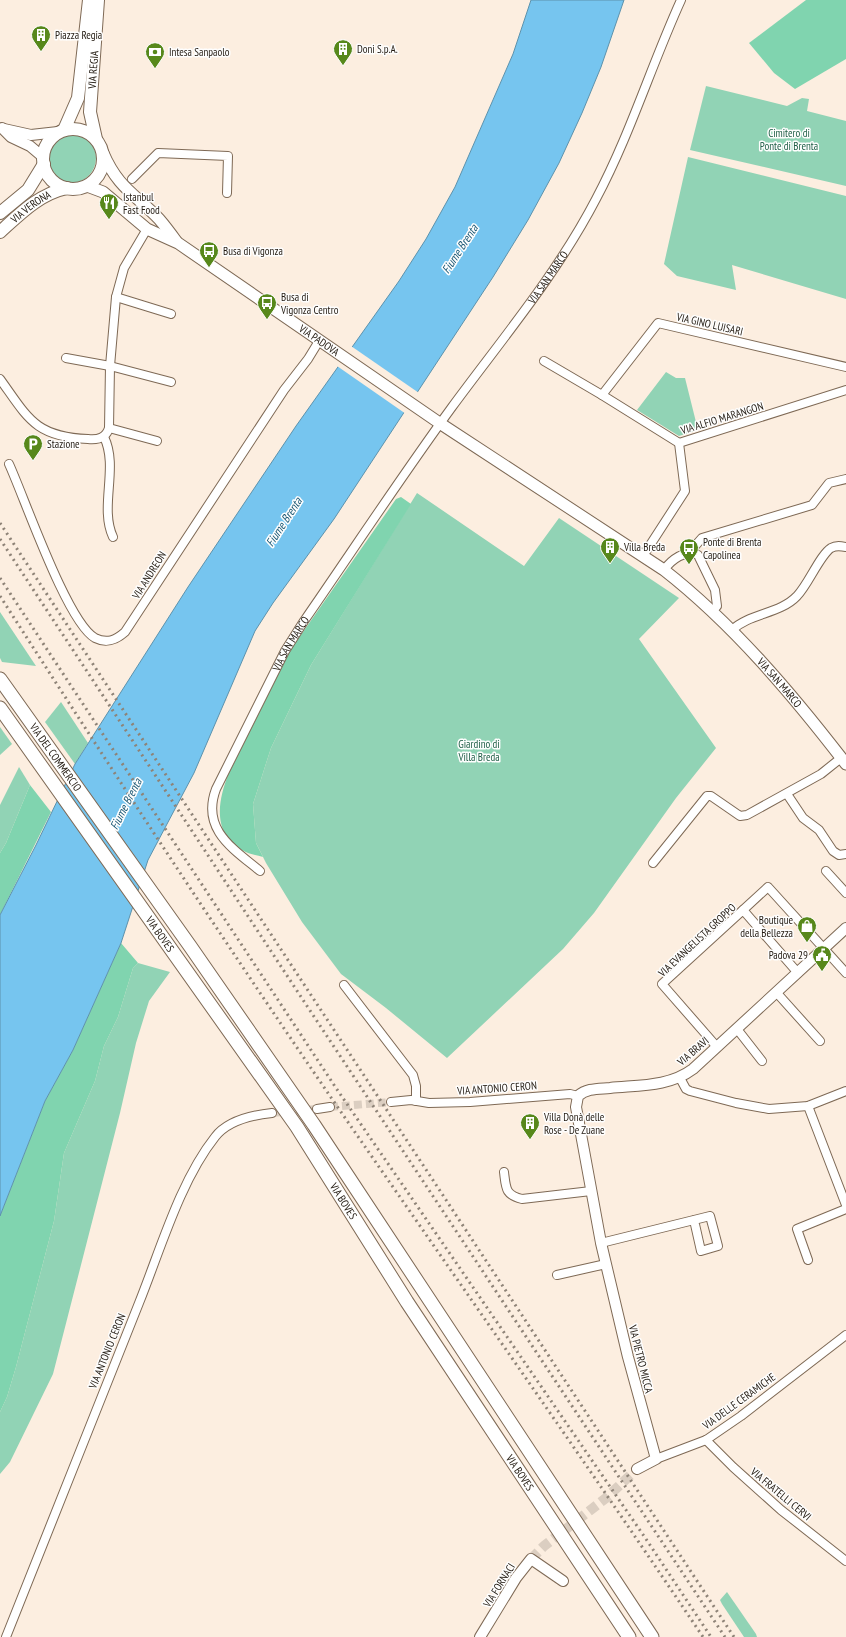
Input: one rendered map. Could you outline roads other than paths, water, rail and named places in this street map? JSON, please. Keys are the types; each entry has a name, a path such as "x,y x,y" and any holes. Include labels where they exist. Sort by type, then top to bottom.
{"highway":[{"name":"VIA DEL COMMERCIO","path":"0,679 111,835"},
{"name":"VIA DEL COMMERCIO","path":"0,708 46,772"},
{"name":"VIA BOVES","path":"46,772 297,1127 406,1302 629,1637"},
{"name":"VIA BOVES","path":"111,835 314,1125 652,1637"}],"main road":[{"name":"VIA REGIA","path":"61,131 78,98 89,0"},
{"name":"VIA REGIA","path":"96,139 90,112 98,0"},
{"path":"66,188 52,180 43,161 48,143 61,131 72,128 83,130 96,139"},
{"name":"VIA PADOVA","path":"96,139 110,169 121,184 158,219 178,243"},
{"path":"87,186 95,180 100,172 103,163 103,153"},
{"name":"VIA VERONA","path":"0,213 28,190 43,161"},
{"name":"VIA PADOVA","path":"66,188 77,189 87,186 103,192 147,229 178,243 317,345 331,347 441,424"},
{"name":"VIA VERONA","path":"0,232 42,197 66,188"},
{"name":"VIA SAN MARCO","path":"441,424 664,570 690,591 732,630 806,714 844,761"}],"street":[{"name":"VIA SAN MARCO","path":"260,871 228,845 213,821 211,806 216,789 285,651 304,621 441,424 538,294 565,254 597,199 634,117 662,41 681,0"},
{"path":"2,128 31,135 61,131"},
{"path":"2,128 11,137 30,146 43,161"},
{"path":"132,179 158,152 228,156 227,193"},
{"path":"0,379 29,419 50,434 74,439 97,440 104,437 110,428 110,366 116,297 124,268 147,229"},
{"path":"116,297 171,314"},
{"name":"VIA GINO LUISARI","path":"602,395 658,323 846,367"},
{"name":"VIA ANDREON","path":"9,464 38,534 76,617 94,638 105,641 117,639 125,632 284,390 317,345"},
{"path":"66,358 110,366 171,382"},
{"path":"544,361 679,443"},
{"name":"VIA ALFIO MARANGON","path":"643,556 685,491 679,443 846,390"},
{"path":"110,428 157,441"},
{"path":"104,437 108,446 110,458 109,522 113,536"},
{"path":"692,553 695,546 702,538 812,505 829,482 846,479"},
{"path":"732,630 749,619 792,601 800,593 829,549 837,546 846,547"},
{"path":"664,570 671,562 692,553 698,555 715,590 717,606 712,612"},
{"name":"VIA SAN MARCO","path":"653,861 707,796 711,796 740,816 747,815 844,761"},
{"path":"787,794 803,818 820,830 833,851 839,855 846,854"},
{"path":"826,871 846,893"},
{"path":"743,910 768,887 846,973"},
{"name":"VIA EVANGELISTA GROPPO","path":"716,1047 662,984 743,910 798,973"},
{"name":"VIA BRAVI","path":"578,1096 588,1090 660,1083 680,1078 798,973 846,928"},
{"path":"344,985 412,1075 416,1086 416,1100"},
{"path":"776,992 820,1041"},
{"path":"737,1028 762,1061"},
{"path":"680,1078 686,1089 690,1091 736,1103 768,1109 808,1106 846,1091"},
{"name":"VIA ANTONIO CERON","path":"391,1102 416,1100 441,1103 570,1094 578,1096"},
{"name":"VIA PIETRO MICCA","path":"578,1096 576,1107 601,1243 628,1357 656,1459"},
{"path":"808,1106 846,1205"},
{"path":"317,1109 330,1107"},
{"name":"VIA ANTONIO CERON","path":"6,1637 165,1235 198,1164 215,1136 223,1129 248,1117 272,1113"},
{"path":"504,1172 506,1190 512,1197 522,1199 591,1191"},
{"path":"808,1260 797,1229 846,1209"},
{"path":"601,1243 694,1220"},
{"path":"557,1275 606,1264"},
{"name":"VIA DELLE CERAMICHE","path":"637,1469 656,1459 706,1440 741,1416 846,1335"},
{"name":"VIA FRATELLI CERVI","path":"706,1440 733,1468 781,1510 846,1561"},
{"name":"VIA FORNACI","path":"480,1637 516,1578 531,1559 563,1581"}],"water":[{"name":"Fiume Brenta","path":"531,0 624,0 601,67 582,113 559,163 528,220 493,277 334,519 273,603 255,631 194,773 148,860 121,943 73,1050 45,1101 0,1216 0,915 75,764 188,587 296,426 399,281 426,239 455,187 513,54"}],"tunnel":[{"path":"330,1107 391,1102"},
{"path":"272,1113 317,1109"},
{"path":"531,1559 544,1546 606,1498 637,1469"}],"railway":[{"path":"0,523 734,1637"},
{"path":"0,539 725,1637"},
{"path":"0,578 336,1088 646,1539 711,1637"},
{"path":"0,596 81,722 246,972 611,1501 703,1637"}],"place":[{"name":"Piazza Regia","path":"41,52"},
{"name":"Doni S.p.A.","path":"343,66"},
{"name":"Intesa Sanpaolo","path":"155,69"},
{"name":"Istanbul Fast Food","path":"109,220"},
{"name":"Busa di Vigonza","path":"209,268"},
{"name":"Busa di Vigonza Centro","path":"267,320"},
{"name":"Stazione","path":"33,461"},
{"name":"Villa Breda","path":"610,564"},
{"name":"Ponte di Brenta Capolinea","path":"689,565"},
{"name":"Boutique della Bellezza","path":"807,943"},
{"name":"Padova 29","path":"822,972"},
{"name":"Villa Donà delle Rose - De Zuane","path":"530,1140"}],"park label":[{"name":"Cimitero di Ponte di Brenta","path":"789,139"},
{"name":"Giardino di Villa Breda","path":"479,750"}]}
